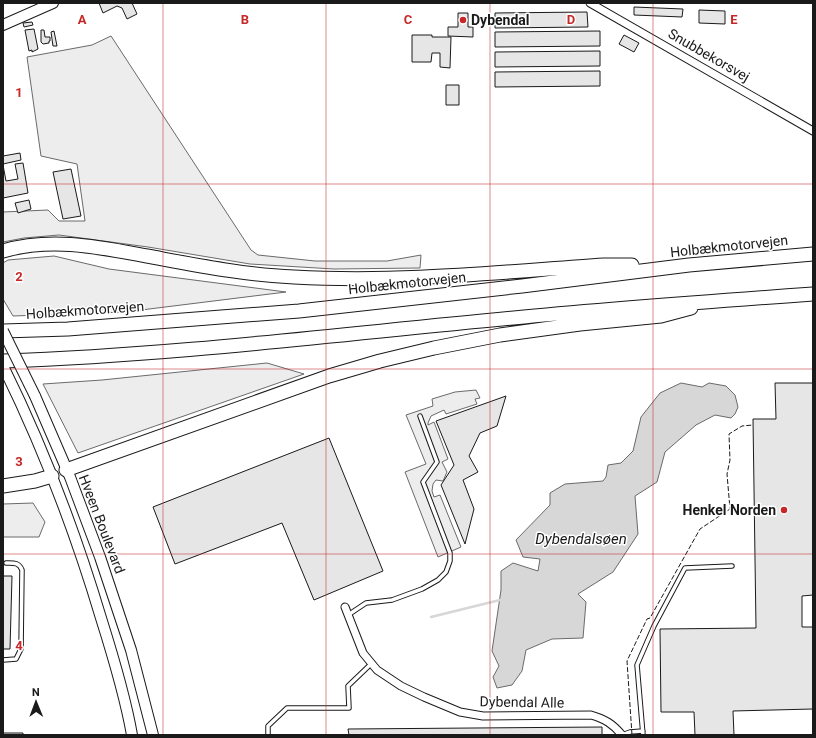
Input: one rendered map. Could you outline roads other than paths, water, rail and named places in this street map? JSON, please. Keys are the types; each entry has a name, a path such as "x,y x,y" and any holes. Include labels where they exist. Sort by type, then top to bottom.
{"highway":[{"path":"3,251 16,247 64,243 232,271 294,277 356,279 416,278 604,265 689,265"},
{"name":"Holbækmotorvejen","path":"3,331 68,329 299,311 522,286 689,265 813,254"},
{"path":"3,361 70,359 303,340 523,317 720,300 813,294"},
{"path":"66,470 329,376 380,361 434,348 500,335 580,324 661,316 720,300"},
{"path":"3,486 35,481 52,476"}],"street":[{"path":"3,25 53,3"},
{"name":"Snubbekorsvej","path":"590,3 813,131"},
{"name":"Hveen Boulevard","path":"3,331 35,396 100,557 122,622 144,697 153,735"},
{"name":"Hveen Boulevard","path":"3,366 52,476 87,572 112,653 132,735"},
{"path":"52,476 66,470"},
{"name":"Dybendal Alle","path":"345,607 363,653 377,670 401,686 424,697 460,712 483,716 591,716 603,718 613,725 622,735"}],"lane":[{"path":"348,615 366,603 392,600 422,589 438,580 448,568 450,553 423,482 437,462 420,416"},
{"path":"3,660 16,659 21,648 22,570 21,566 18,564 6,563"},
{"path":"622,735 630,732 643,733 637,665 654,626 685,568 732,566"},
{"path":"268,735 268,726 287,708 349,708 348,686 372,663"}],"water":[{"name":"Dybendalsøen","path":"681,383 702,387 709,383 726,386 735,395 738,407 735,414 731,418 715,415 696,425 665,452 657,482 635,496 638,534 613,572 578,594 586,602 583,638 552,639 526,650 522,671 512,685 497,688 493,677 499,666 492,651 501,590 501,571 513,563 538,571 540,559 523,557 516,540 550,505 550,493 565,484 603,481 606,477 608,465 621,463 633,451 641,417 660,393"}],"waterway":[{"path":"431,617 500,600"}],"place":[{"name":"Dybendal","path":"463,20"},
{"name":"Henkel Norden","path":"784,510"}]}
